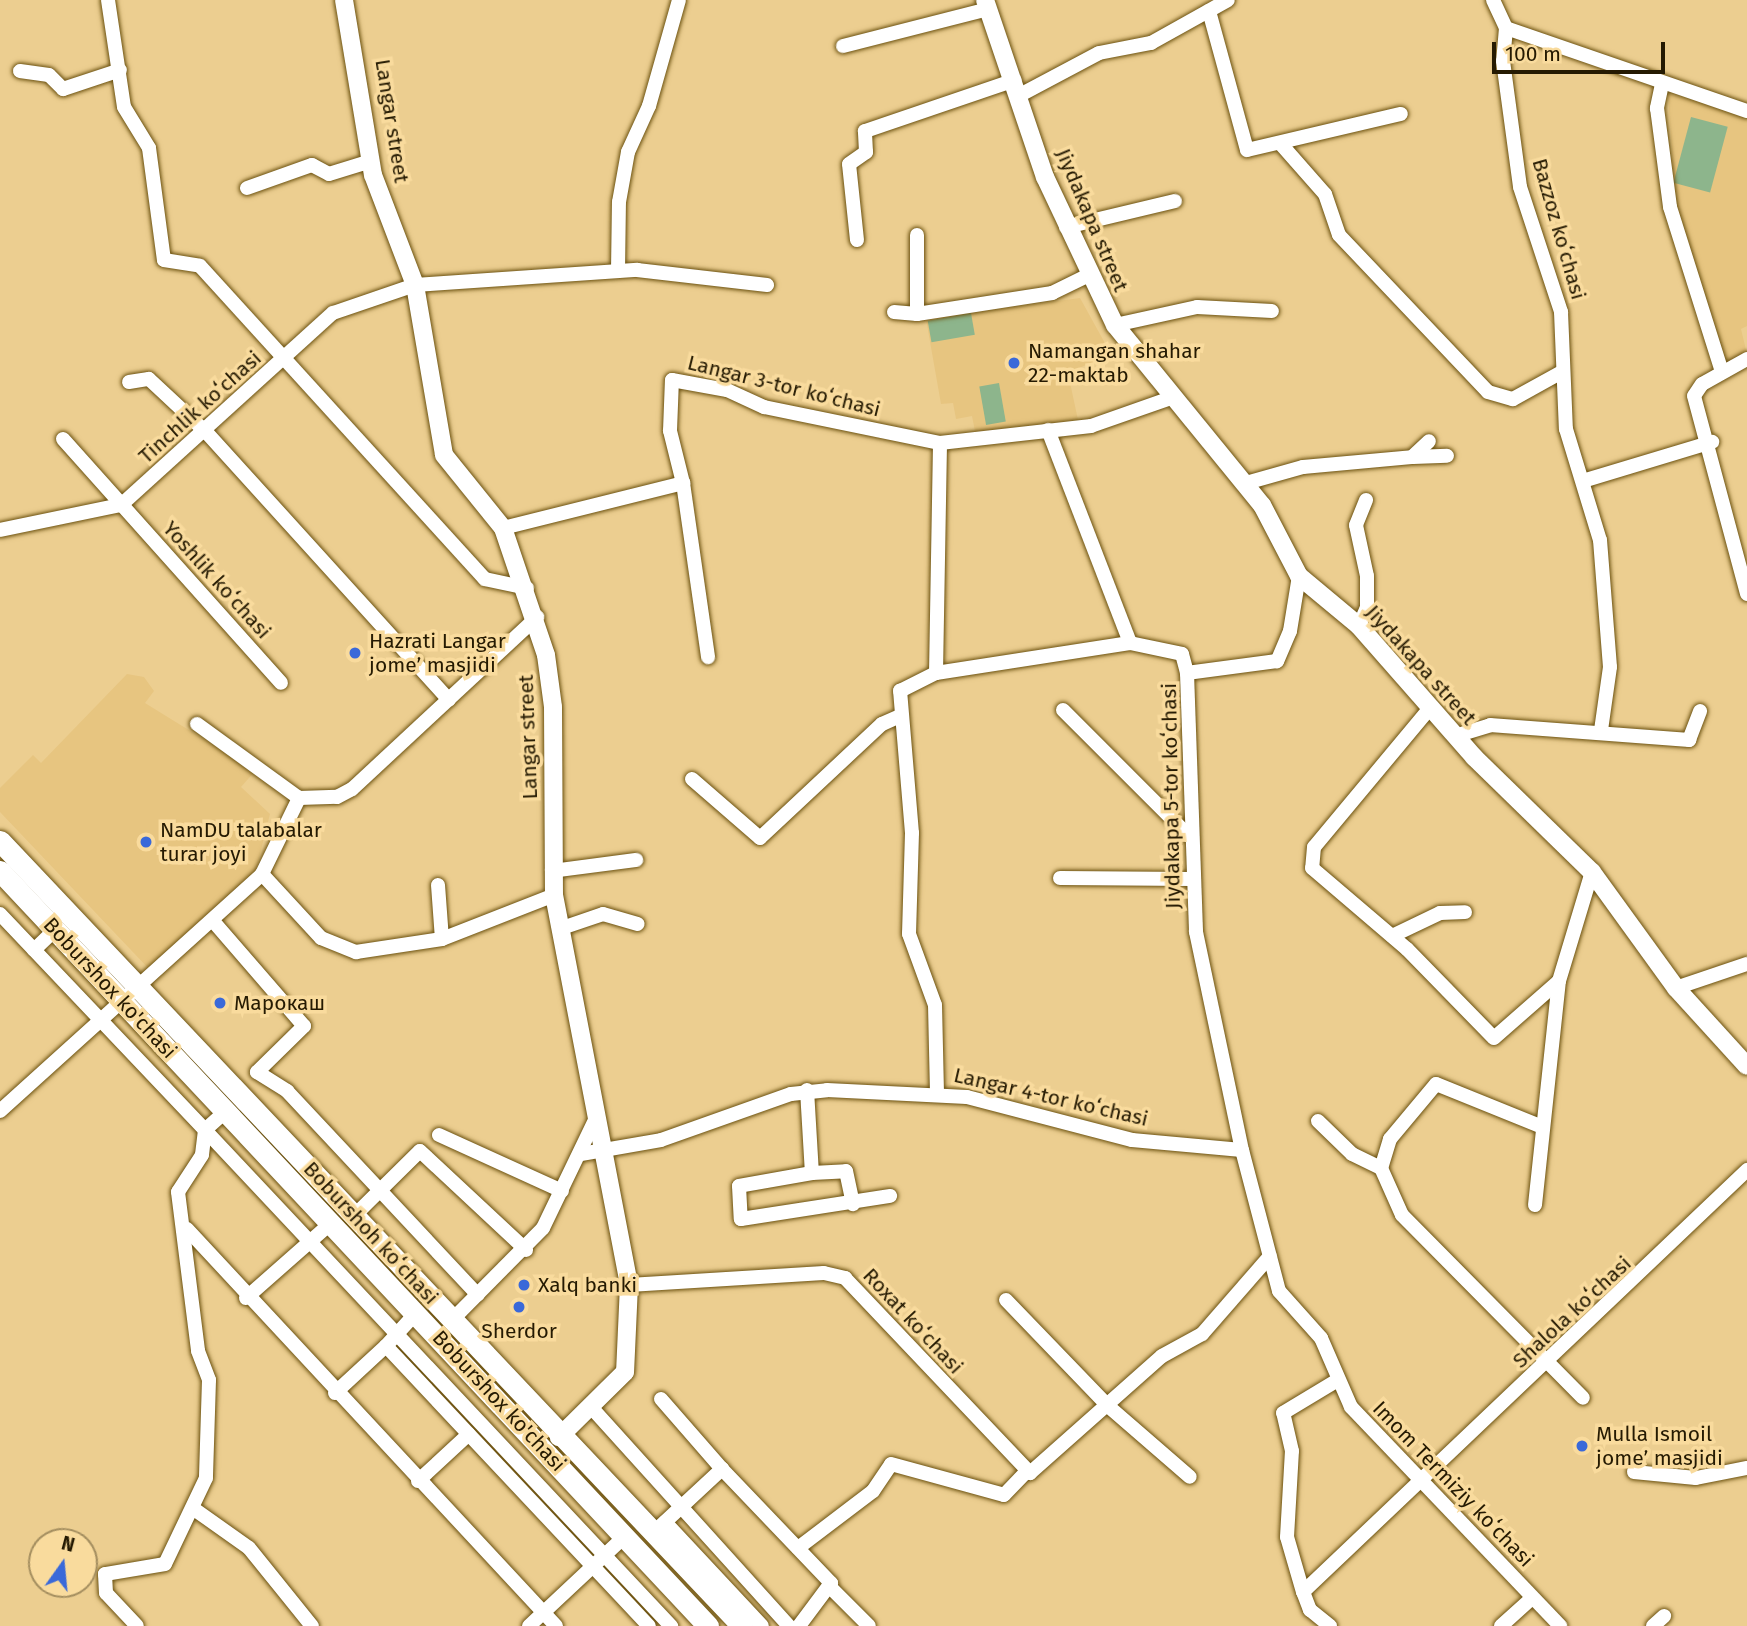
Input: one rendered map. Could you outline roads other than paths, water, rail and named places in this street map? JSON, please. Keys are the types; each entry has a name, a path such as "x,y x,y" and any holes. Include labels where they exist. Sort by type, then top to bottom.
{"main road":[{"name":"Boburshoh koʻchasi","path":"0,841 355,1215 559,1437 658,1528 742,1626"},
{"name":"Boburshox ko'chasi","path":"0,871 708,1626"}],"street":[{"path":"108,0 124,107 149,148 164,260 200,267 286,357 485,579 527,588"},
{"name":"Langar street","path":"344,0 370,161 415,285 444,454 503,528 537,617 554,708 554,895 607,1150 629,1285 625,1372 559,1437"},
{"path":"618,271 619,202 628,152 653,96 678,0"},
{"path":"857,240 849,164 866,152 865,131 1017,87 1099,54 1151,43 1228,0"},
{"path":"1493,0 1506,28 1662,84 1747,111"},
{"path":"843,46 986,4"},
{"name":"Jiydakapa street","path":"986,4 1066,227 1087,276 1115,325 1171,398 1246,483 1300,576 1359,626 1455,736 1592,872 1676,988 1747,1066"},
{"path":"1209,11 1245,147 1251,151 1401,114"},
{"name":"Bazzoz koʻchasi","path":"1506,28 1503,61 1520,187 1561,312 1566,429 1586,480 1600,540 1609,631 1601,730"},
{"path":"20,71 49,75 63,89 120,70"},
{"path":"1662,84 1657,108 1672,217 1705,302 1712,348 1722,372"},
{"path":"1280,143 1325,194 1339,235 1488,392 1513,399 1562,372"},
{"path":"247,188 312,165 329,174 370,161"},
{"path":"1066,227 1175,201"},
{"path":"917,235 917,314"},
{"name":"Tinchlik koʻchasi","path":"0,530 121,505 207,433 333,313 415,285 618,271 767,285"},
{"path":"894,312 917,314 1052,293 1087,276"},
{"path":"1115,325 1197,307 1272,311"},
{"path":"1747,359 1722,372 1695,392 1712,442 1747,594"},
{"path":"129,382 149,379 207,433 449,700"},
{"name":"Langar 3-tor koʻchasi","path":"683,483 670,431 672,380 727,390 764,407 940,443 1091,426 1171,398"},
{"path":"1048,430 1130,643"},
{"name":"Yoshlik koʻchasi","path":"64,439 282,683"},
{"path":"1412,457 1429,441"},
{"path":"1586,480 1712,442"},
{"path":"936,673 940,443"},
{"path":"1246,483 1303,467 1447,456"},
{"path":"503,528 683,483 708,657"},
{"path":"1359,626 1367,607 1367,576 1356,525 1366,500"},
{"name":"Jiydakapa 5-tor koʻchasi","path":"1270,1255 1242,1150 1196,932 1189,836 1187,673 1277,661 1290,631 1300,576"},
{"path":"197,724 299,798 352,789 537,617"},
{"path":"937,1093 935,1005 909,934 912,834 900,691 936,673 1130,643 1182,654 1187,673"},
{"path":"1430,708 1369,773 1308,858 1312,868 1392,936 1493,1038 1559,981"},
{"path":"1063,710 1189,836"},
{"path":"1455,736 1490,725 1601,730 1689,740 1700,711"},
{"path":"692,779 760,838 882,724 900,716"},
{"path":"0,1111 101,1018 140,990 262,874 299,798"},
{"path":"552,871 636,860"},
{"path":"1535,1205 1541,1126 1559,981 1592,872"},
{"path":"262,874 321,938 342,949 378,954 442,939 554,895"},
{"path":"1060,877 1192,879"},
{"path":"438,885 442,939"},
{"path":"1392,936 1440,913 1465,912"},
{"path":"0,914 101,1018 671,1626"},
{"path":"562,928 603,914 638,924"},
{"path":"213,921 304,1026 257,1072 287,1091 478,1295"},
{"path":"34,950 55,930"},
{"path":"1676,988 1747,964"},
{"path":"1381,1168 1390,1139 1436,1084 1541,1126"},
{"path":"807,1090 812,1173"},
{"name":"Langar 4-tor koʻchasi","path":"581,1154 661,1140 807,1090 937,1093 1132,1140 1242,1150"},
{"path":"137,1626 106,1593 105,1574 165,1564 194,1510 206,1478 209,1380 198,1352 187,1229 179,1185 202,1155 205,1130 226,1111"},
{"path":"452,1320 526,1250 562,1191 599,1111"},
{"path":"1318,1121 1352,1154 1381,1168 1402,1215 1583,1398"},
{"path":"439,1135 562,1191"},
{"path":"355,1215 420,1151 526,1250"},
{"name":"Shalola koʻchasi","path":"1303,1592 1420,1479 1548,1363 1747,1170"},
{"path":"853,1204 846,1171 812,1173 739,1186 741,1219 853,1204 890,1196"},
{"path":"246,1298 331,1223"},
{"path":"187,1229 246,1298 556,1626"},
{"path":"798,1548 873,1491 891,1464 1004,1495 1026,1472 1043,1465 1162,1356 1202,1334 1270,1255"},
{"name":"Imom Termiziy koʻchasi","path":"1270,1255 1279,1291 1321,1338 1336,1381 1370,1430 1560,1626"},
{"name":"Roxat koʻchasi","path":"629,1285 824,1273 845,1278 1026,1472"},
{"path":"1006,1300 1108,1406 1190,1477"},
{"path":"335,1393 386,1346 394,1331 416,1313"},
{"path":"386,1346 649,1626"},
{"path":"1330,1626 1310,1610 1287,1537 1292,1451 1283,1413 1336,1381"},
{"path":"661,1399 722,1469 869,1626"},
{"path":"591,1407 789,1626"},
{"path":"418,1481 469,1434"},
{"path":"1634,1472 1696,1478 1747,1468"},
{"path":"722,1469 658,1528 762,1626"},
{"path":"194,1510 249,1548 313,1626"},
{"path":"529,1626 624,1537"},
{"path":"799,1626 832,1589"},
{"path":"1501,1626 1532,1598"}],"place":[{"name":"Namangan shahar 22-maktab","path":"1014,363"},
{"name":"Hazrati Langar jome’ masjidi","path":"355,653"},
{"name":"NamDU talabalar turar joyi","path":"146,842"},
{"name":"Марокаш","path":"220,1003"},
{"name":"Xalq banki","path":"524,1285"},
{"name":"Sherdor","path":"519,1307"},
{"name":"Mulla Ismoil jome’ masjidi","path":"1582,1446"}]}
